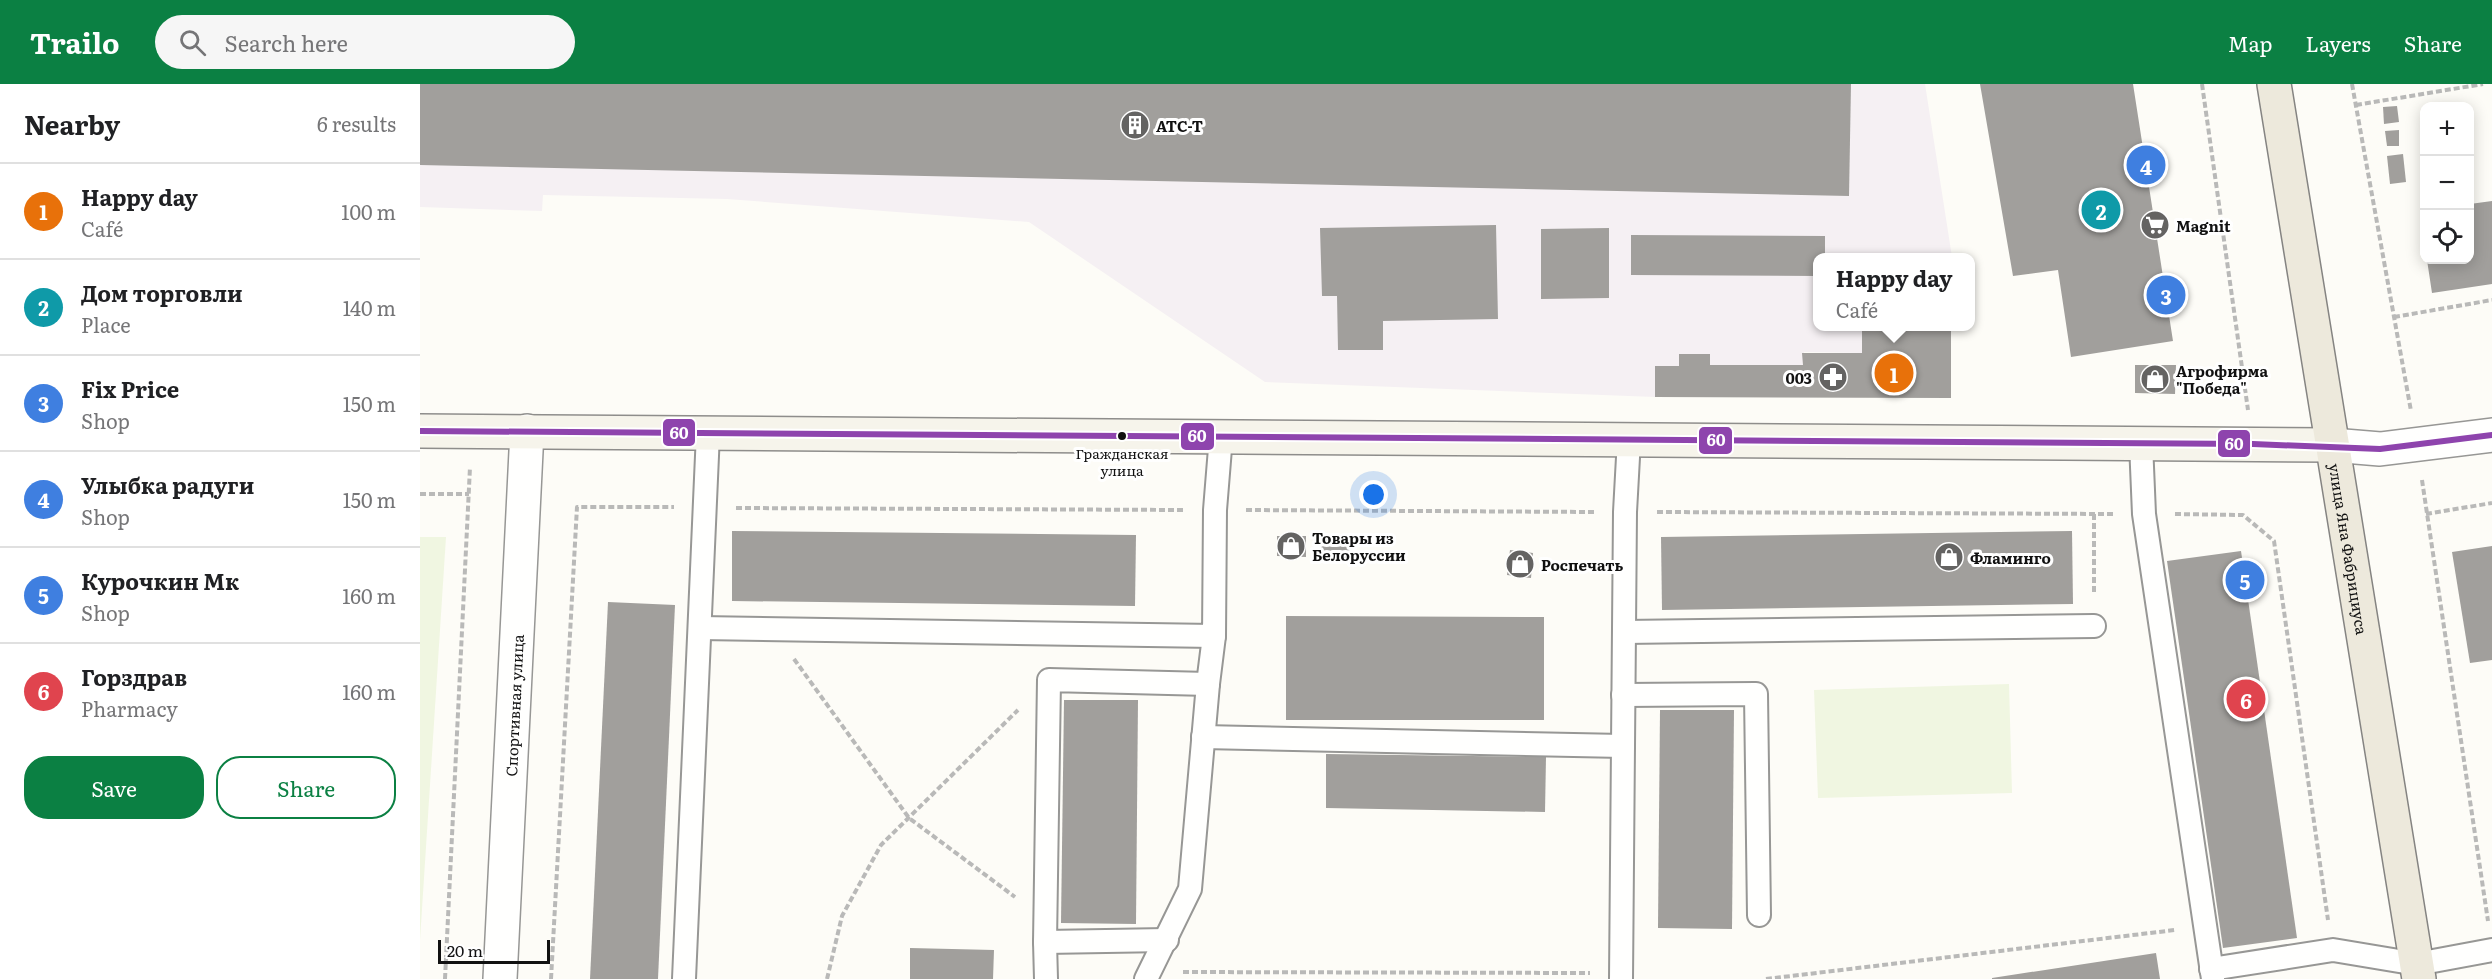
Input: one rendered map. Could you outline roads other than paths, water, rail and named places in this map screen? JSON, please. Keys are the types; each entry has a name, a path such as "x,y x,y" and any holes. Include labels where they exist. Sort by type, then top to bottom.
{"main road":[{"name":"улица Яна Фабрициуса","path":"2274,84 2418,971"}],"street":[{"path":"420,431 2141,443 2332,445 2380,449 2492,435"},
{"name":"Спортивная улица","path":"500,979 527,431"}],"lane":[{"path":"684,979 708,433"},
{"path":"1148,975 1190,890 1214,636 1215,510 1221,436"},
{"path":"1621,976 1623,695 1629,440"},
{"path":"2141,443 2144,514 2212,974 2333,950 2418,971 2492,950"},
{"path":"1624,632 2094,626"},
{"path":"700,628 1214,636"},
{"path":"1046,979 1049,680 1208,684"},
{"path":"1623,695 1756,694 1759,915"},
{"path":"1203,737 1623,746"},
{"path":"1045,931 1167,940"}],"place":[{"name":"ATC-T","path":"1135,125"},
{"name":"Улыбка радуги","path":"2146,165"},
{"name":"Дом торговли","path":"2101,210"},
{"name":"Magnit","path":"2155,225"},
{"name":"Fix Price","path":"2166,295"},
{"name":"Happy day","path":"1894,373"},
{"name":"003","path":"1833,377"},
{"name":"Агрофирма \"Победа\"","path":"2155,379"},
{"name":"Гражданская улица","path":"1122,436"},
{"name":"Товары из Белоруссии","path":"1291,546"},
{"name":"Фламинго","path":"1949,557"},
{"name":"Роспечать","path":"1520,564"},
{"name":"Курочкин Мк","path":"2245,580"},
{"name":"Горздрав","path":"2246,699"}]}
